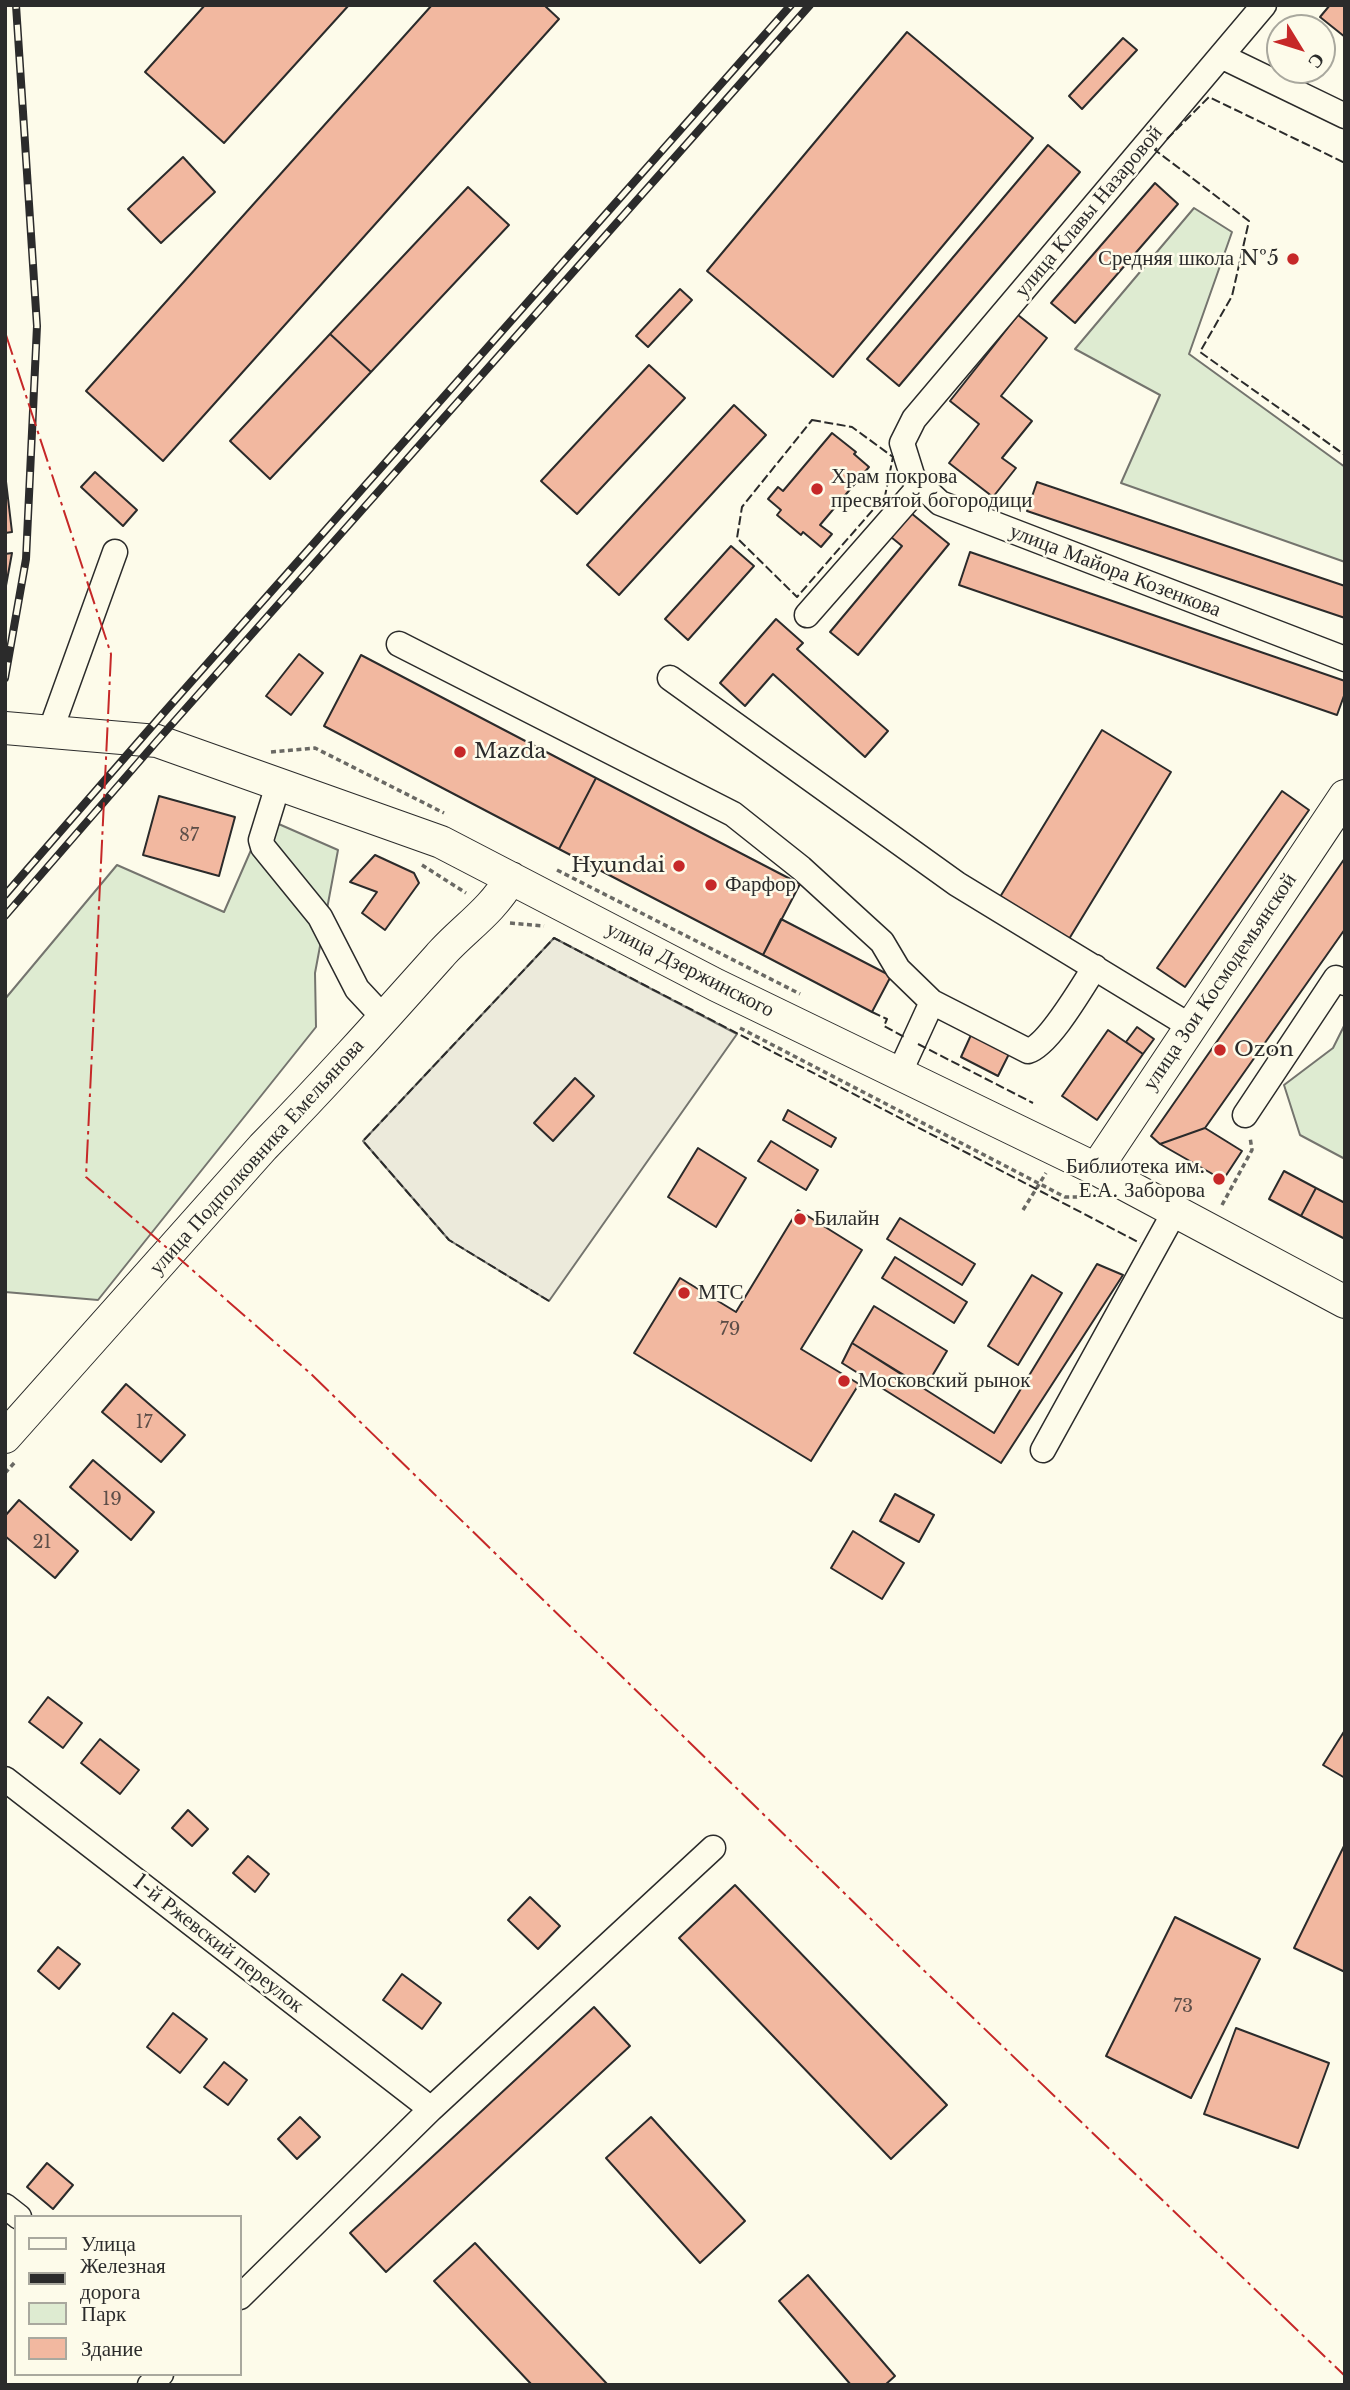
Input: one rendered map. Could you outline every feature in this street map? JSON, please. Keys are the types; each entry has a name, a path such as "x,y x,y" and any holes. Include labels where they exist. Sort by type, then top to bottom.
{"main road":[{"name":"улица Дзержинского","path":"5,728 157,741 441,842 716,985 899,1074 1094,1183 1175,1212 1345,1302"},
{"name":"улица Зои Космодемьянской","path":"1094,1183 1190,1026 1345,796"},
{"name":"улица Подполковника Емельянова","path":"5,1437 263,1147 450,945 490,908 511,878"}],"street":[{"name":"улица Клавы Назаровой","path":"914,419 1264,5"},
{"path":"1221,56 1345,116"},
{"name":"улица Майора Козенкова","path":"914,419 902,443 914,478 940,503 1345,659"},
{"path":"807,615 921,485"},
{"path":"50,732 115,552"},
{"path":"399,644 733,814 802,868 882,942 898,969 932,1002 1028,1051 1035,1049 1046,1038 1095,967"},
{"path":"670,678 957,884 1190,1026"},
{"path":"278,786 261,840 263,847 320,917 357,989 384,1018"},
{"path":"1245,1115 1342,975"},
{"path":"899,1074 932,1002"},
{"path":"1043,1450 1175,1212"},
{"name":"1-й Ржевский переулок","path":"5,1779 431,2109"},
{"path":"242,2295 431,2109 713,1847"}],"path":[{"path":"421,864 511,923 544,926"},
{"path":"738,1027 1065,1197 1094,1183"},
{"path":"1222,1205 1252,1150 1245,1115"}],"green space":[{"path":"1194,208 1232,232 1189,354 1345,467 1345,562 1121,483 1160,395 1075,349"},
{"path":"265,818 338,850 315,973 316,1027 98,1300 5,1292 5,999 117,865 224,912"},
{"path":"1345,1024 1345,1159 1300,1135 1284,1085 1333,1048"}],"shaded area":[{"path":"554,938 737,1034 549,1301 449,1240 363,1141"}],"building":[{"path":"205,5 349,5 224,143 145,72"},
{"path":"432,5 544,5 559,19 163,461 86,391"},
{"path":"1330,5 1345,5 1345,37 1336,30 1336,14 1322,14"},
{"path":"907,32 1033,138 833,377 707,271"},
{"path":"1123,38 1137,50 1082,109 1069,96"},
{"path":"1048,145 1080,172 899,386 867,359"},
{"path":"183,157 215,192 161,243 128,209"},
{"path":"1155,183 1178,204 1075,323 1051,303"},
{"path":"468,187 509,225 371,372 330,334"},
{"path":"680,289 692,300 648,347 636,336"},
{"path":"1018,315 1047,338 1001,396 1032,421 1002,458 1016,468 993,497 949,463 979,424 950,401"},
{"path":"330,334 371,372 270,479 230,441"},
{"path":"649,365 685,398 577,514 541,481"},
{"path":"734,405 766,435 619,595 587,565"},
{"name":"Храм покрова пресвятой богородици","path":"832,433 856,452 854,454 869,467 820,525 832,534 821,547 777,515 781,510 768,499 778,487 783,491"},
{"path":"95,472 137,510 123,526 81,487"},
{"path":"5,473 12,532 5,533"},
{"path":"1037,482 1345,586 1345,618 1027,511"},
{"path":"911,513 949,544 858,655 830,632 902,546 891,537"},
{"path":"731,546 754,566 688,640 665,619"},
{"path":"970,552 1345,681 1345,693 1337,715 959,585"},
{"path":"12,553 5,591 5,554"},
{"path":"776,619 803,643 797,649 888,731 865,757 773,674 745,706 720,683"},
{"path":"299,654 323,673 291,715 266,696"},
{"name":"Mazda","path":"361,655 596,778 559,849 324,726"},
{"path":"1102,730 1171,772 1069,939 1000,897"},
{"name":"Hyundai","path":"596,778 800,884 763,955 559,849"},
{"path":"1282,791 1309,810 1185,987 1157,968"},
{"path":"159,796 235,817 219,876 143,855"},
{"path":"375,855 414,873 419,883 385,930 362,913 377,892 350,882"},
{"path":"1345,858 1345,929 1205,1128 1160,1144 1151,1136"},
{"path":"781,919 891,976 872,1012 763,955"},
{"path":"1137,1027 1154,1039 1143,1054 1126,1042"},
{"path":"1108,1030 1143,1054 1097,1120 1062,1096"},
{"path":"971,1035 1009,1054 998,1076 961,1057"},
{"path":"575,1078 594,1096 553,1141 534,1123"},
{"path":"788,1110 836,1138 831,1147 783,1120"},
{"path":"1205,1128 1242,1151 1223,1180 1160,1144"},
{"path":"771,1141 818,1170 806,1190 758,1161"},
{"path":"698,1148 746,1178 716,1227 668,1197"},
{"path":"1284,1171 1316,1188 1301,1216 1269,1199"},
{"path":"1316,1188 1345,1203 1345,1239 1301,1216"},
{"path":"798,1210 862,1250 801,1349 859,1384 811,1461 634,1353 680,1278 736,1312"},
{"path":"900,1218 975,1264 962,1285 887,1239"},
{"path":"895,1257 967,1302 954,1323 882,1278"},
{"path":"1097,1264 1123,1275 1001,1463 842,1363 852,1343 994,1433"},
{"path":"1032,1275 1062,1293 1018,1365 988,1346"},
{"path":"874,1306 947,1351 925,1388 852,1343"},
{"path":"126,1384 185,1435 161,1462 102,1412"},
{"path":"93,1460 154,1512 131,1540 70,1487"},
{"path":"895,1494 934,1515 919,1542 880,1521"},
{"path":"19,1500 78,1551 55,1578 5,1536 5,1516"},
{"path":"853,1531 904,1563 882,1599 831,1568"},
{"path":"48,1697 82,1723 63,1748 29,1722"},
{"path":"1345,1730 1345,1778 1323,1765"},
{"path":"100,1739 139,1770 120,1794 81,1763"},
{"path":"188,1810 208,1829 192,1846 172,1828"},
{"path":"1345,1844 1345,1972 1294,1948"},
{"path":"248,1856 269,1874 255,1892 233,1873"},
{"path":"735,1885 947,2105 891,2159 679,1938"},
{"path":"530,1897 560,1926 538,1949 508,1920"},
{"path":"1175,1917 1260,1959 1191,2098 1106,2056"},
{"path":"58,1947 80,1964 59,1989 38,1971"},
{"path":"402,1974 441,2003 422,2029 383,2000"},
{"path":"594,2007 630,2046 386,2272 350,2233"},
{"path":"173,2013 207,2039 180,2073 147,2047"},
{"path":"1236,2028 1329,2063 1298,2148 1204,2114"},
{"path":"224,2062 247,2080 228,2105 204,2087"},
{"path":"300,2117 320,2137 297,2159 278,2139"},
{"path":"651,2117 745,2221 700,2263 606,2158"},
{"path":"47,2163 73,2185 53,2209 27,2187"},
{"path":"475,2243 608,2385 532,2385 434,2281"},
{"path":"808,2275 895,2376 885,2385 851,2385 779,2301"}],"railway":[{"path":"5,678 26,559 37,326 16,5"},
{"path":"5,895 791,5"},
{"path":"5,916 810,5"}],"fence":[{"path":"1167,139 1209,97 1345,163"},
{"path":"1157,148 1155,150 1249,221 1232,296 1200,352 1345,455"},
{"path":"812,420 852,427 893,457 885,496 797,597 737,538 742,507 812,420"},
{"path":"549,1301 449,1240 363,1141 554,938 1140,1243"},
{"path":"872,1012 887,1019 884,1026 906,1038"},
{"path":"918,1044 1033,1103"}],"power":[{"path":"5,332 111,654 86,1177 310,1373 1345,2376"}],"place":[{"name":"Средняя школа №5","path":"1293,259"},
{"name":"Храм покрова пресвятой богородици","path":"817,489"},
{"name":"Mazda","path":"460,752"},
{"name":"Hyundai","path":"679,866"},
{"name":"Фарфор","path":"711,885"},
{"name":"Ozon","path":"1220,1050"},
{"name":"Библиотека им. Е.А. Заборова","path":"1219,1179"},
{"name":"Билайн","path":"800,1219"},
{"name":"МТС","path":"684,1293"},
{"name":"Московский рынок","path":"844,1381"}]}
